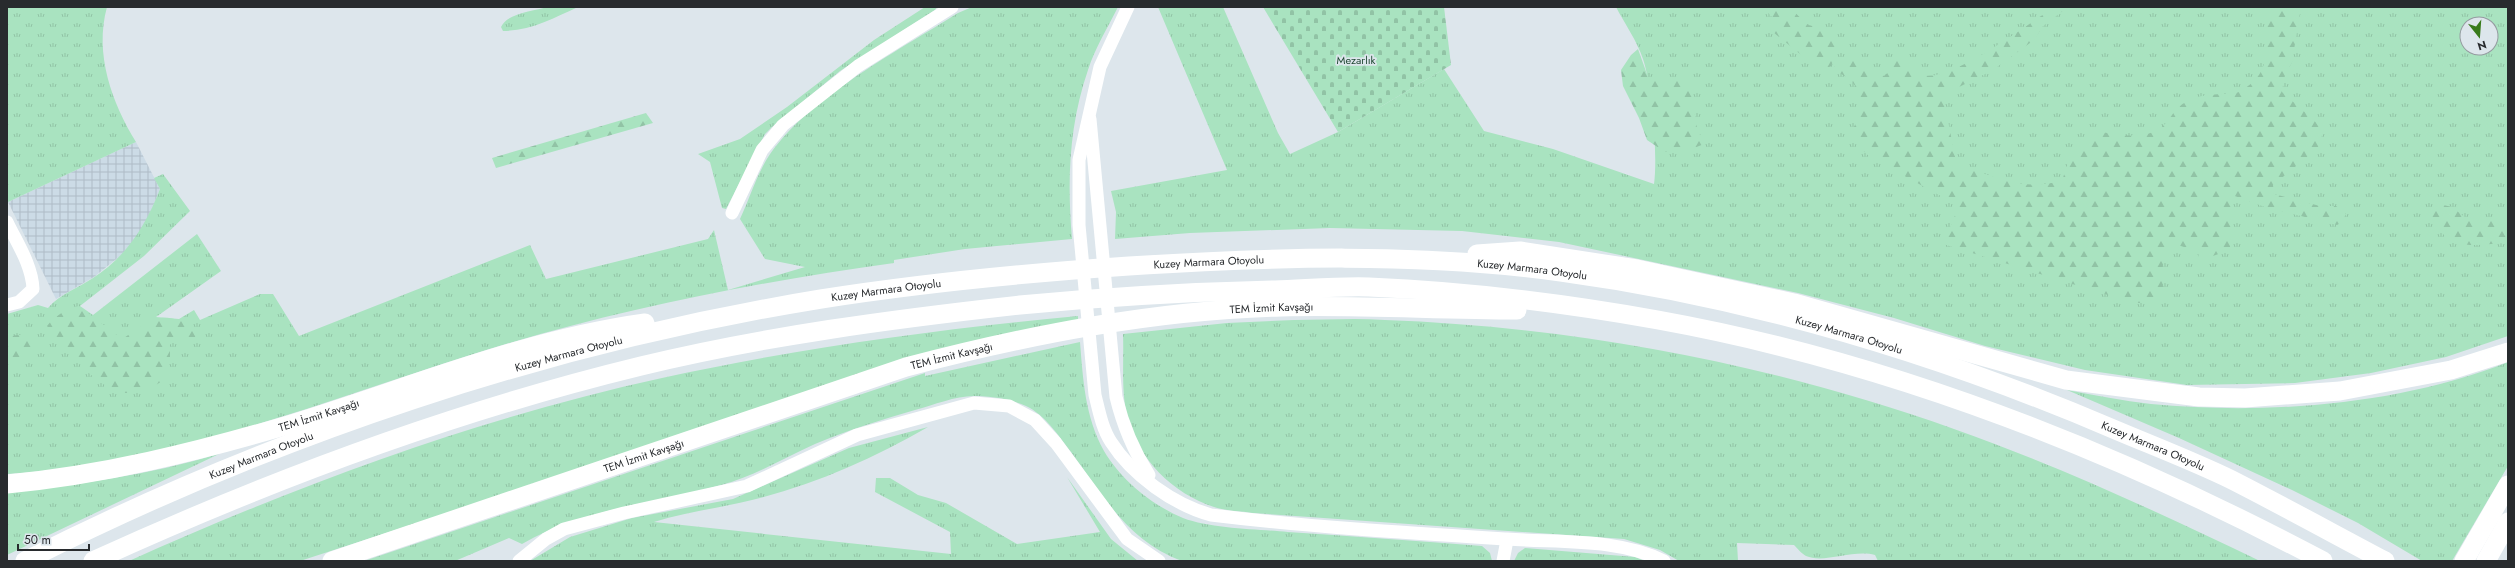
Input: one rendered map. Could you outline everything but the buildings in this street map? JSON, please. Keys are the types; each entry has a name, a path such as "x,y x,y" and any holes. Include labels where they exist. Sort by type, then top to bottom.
{"highway":[{"path":"1399,258 1520,251 1636,269 1794,303 2066,380 2199,398 2252,398 2340,392 2451,370 2508,352"},
{"name":"Kuzey Marmara Otoyolu","path":"25,561 100,524 205,477 427,395 490,376 648,333 817,300 926,284 1084,269 1213,261 1399,258 1483,263 1573,274 1679,293 1781,316 1879,343 1996,382 2145,442 2227,478 2385,561"},
{"path":"93,561 267,484 410,433 637,366 707,351 843,327 960,312 1127,295 1365,287 1493,297 1600,311 1664,322 1772,345 1891,377 1984,408 2164,481 2323,561"},
{"name":"TEM İzmit Kavşağı","path":"7,484 55,479 160,460 289,424 509,354 607,328 817,300"},
{"name":"TEM İzmit Kavşağı","path":"332,561 906,367 1072,330 1151,317 1281,307 1364,306 1452,310 1600,311"},
{"path":"2164,481 2296,561"},
{"path":"2465,560 2508,485"},
{"path":"2486,561 2508,522"}],"street":[{"path":"732,214 762,150 783,125 858,66 952,7"},
{"path":"1128,7 1100,67 1089,109 1079,160 1080,225 1095,395 1100,414 1111,442 1134,468 1159,490 1177,502 1212,515 1507,540 1630,548 1664,561"},
{"path":"1089,109 1102,223 1116,397 1124,429 1136,455 1159,490"},
{"path":"7,222 28,264 32,278 32,289 28,296 19,302 7,305"},
{"path":"519,561 546,539 564,529 624,512 747,486 858,434 974,403 1009,406 1035,420 1056,443 1127,539 1159,561"},
{"path":"1503,561 1507,540"}],"shaded area":[{"path":"136,142 160,189 149,216 137,238 120,256 94,277 56,299 8,202"}],"green space":[{"path":"7,7 107,7 103,42 104,60 113,95 127,127 136,142 8,202"},
{"path":"548,7 578,7 542,23 523,29 503,31 501,27 504,22 515,16"},
{"path":"925,7 937,7 935,10 840,71 772,127 765,134 726,209 722,208 710,162 698,154 740,139 787,107 874,40"},
{"path":"972,7 1118,7 1091,62 1077,111 1073,132 1070,175 1070,217 1072,239 965,249 894,260 894,263 785,280 677,301 570,326 517,341 239,430 181,445 124,459 65,468 7,474 7,314 38,305 48,308 58,299 93,278 116,260 134,239 148,215 160,189 154,178 163,174 190,211 144,256 80,306 93,315 197,234 221,271 156,317 179,319 194,310 200,320 260,294 273,294 299,336 530,245 546,279 708,239 714,230 728,290 805,267 765,259 740,219 763,166 779,143 799,121 851,80 879,61 958,13"},
{"path":"1158,7 1223,7 1278,133 1290,154 1338,132 1444,69 1484,131 1553,149 1654,184 1655,139 1646,71 1638,46 1616,7 2508,7 2508,336 2446,357 2371,373 2295,383 2187,385 2085,370 1985,346 1894,318 1798,293 1559,242 1462,231 1330,228 1190,233 1115,239 1116,212 1111,191 1227,170"},
{"name":"Mezarlık","path":"1263,7 1444,7 1451,65 1338,132"},
{"path":"1763,7 1789,7 1808,25 1832,30 1842,42 1831,66 1826,68 1805,58 1773,32 1772,17"},
{"path":"2048,7 2068,7 2043,26 2034,40 1993,70 1943,95 1957,167 1970,169 2020,184 2042,184 2062,181 2070,156 2097,131 2132,136 2150,133 2158,130 2164,125 2177,108 2190,100 2206,95 2240,92 2256,79 2265,61 2267,50 2267,28 2265,7 2301,7 2292,62 2284,78 2282,92 2314,120 2323,132 2318,148 2273,185 2274,194 2320,206 2336,206 2346,214 2344,221 2337,225 2265,207 2232,195 2230,250 2207,258 2198,258 2199,252 2172,243 2165,257 2162,270 2162,282 2166,297 2148,303 2134,303 1943,244 1959,206 1870,157 1857,145 1852,132 1862,109 1860,96 1851,81 1838,72 1834,67 1838,59 1851,56 1884,76 1901,55 1907,60 1915,71 1922,75 1934,75 1949,71 2002,42 2044,14"},
{"path":"1638,49 1648,77 1662,80 1689,77 1697,128 1704,144 1684,152 1665,152 1647,140 1639,118 1623,86 1621,70 1631,55"},
{"path":"646,113 653,123 496,168 492,158"},
{"path":"2439,204 2452,207 2471,222 2508,218 2508,243 2473,245 2456,242 2448,238 2435,225 2430,214"},
{"path":"79,306 122,339 147,323 162,318 179,320 191,325 196,338 170,343 170,358 165,379 144,393 116,393 91,375 65,349 47,326 62,313"},
{"path":"1078,316 1078,320 568,474 300,561 129,561 259,506 391,456 458,433 594,394 662,378 766,357 921,333"},
{"path":"1373,319 1458,324 1530,331 1602,340 1745,368 1885,406 1993,443 2071,474 2185,525 2260,561 1878,561 1875,555 1857,554 1830,558 1813,558 1804,555 1794,545 1737,543 1738,561 1679,561 1660,550 1624,539 1228,510 1214,507 1199,501 1171,484 1148,460 1139,446 1127,416 1124,396 1123,334 1227,323"},
{"path":"31,334 37,341 36,348 31,356 24,359 7,361 7,336"},
{"path":"1080,342 1086,398 1093,425 1104,451 1128,482 1149,499 1171,513 1195,522 1235,528 1482,546 1490,553 1492,561 1182,561 1146,542 1118,516 1056,432 1033,410 1014,401 994,397 967,396 944,401 852,430 815,444 758,472 734,481 696,492 620,508 570,522 522,544 509,538 455,561 364,561 925,373 925,376"},
{"path":"2508,362 2508,466 2452,561 2422,561 2358,523 2292,490 2179,438 2067,390 2151,404 2240,408 2286,407 2378,397 2423,388 2466,377"},
{"path":"928,427 886,450 842,470 798,487 752,500 678,515 654,522 951,554 950,532 875,492 876,478 890,478 918,495 946,503 1017,544 1100,532 1067,477 1111,539 1138,561 530,561 570,537 632,518 733,499 849,448"},
{"path":"219,454 7,555 7,493 140,473 166,468"},
{"path":"1525,548 1635,557 1645,561 1514,561 1518,553"}]}
